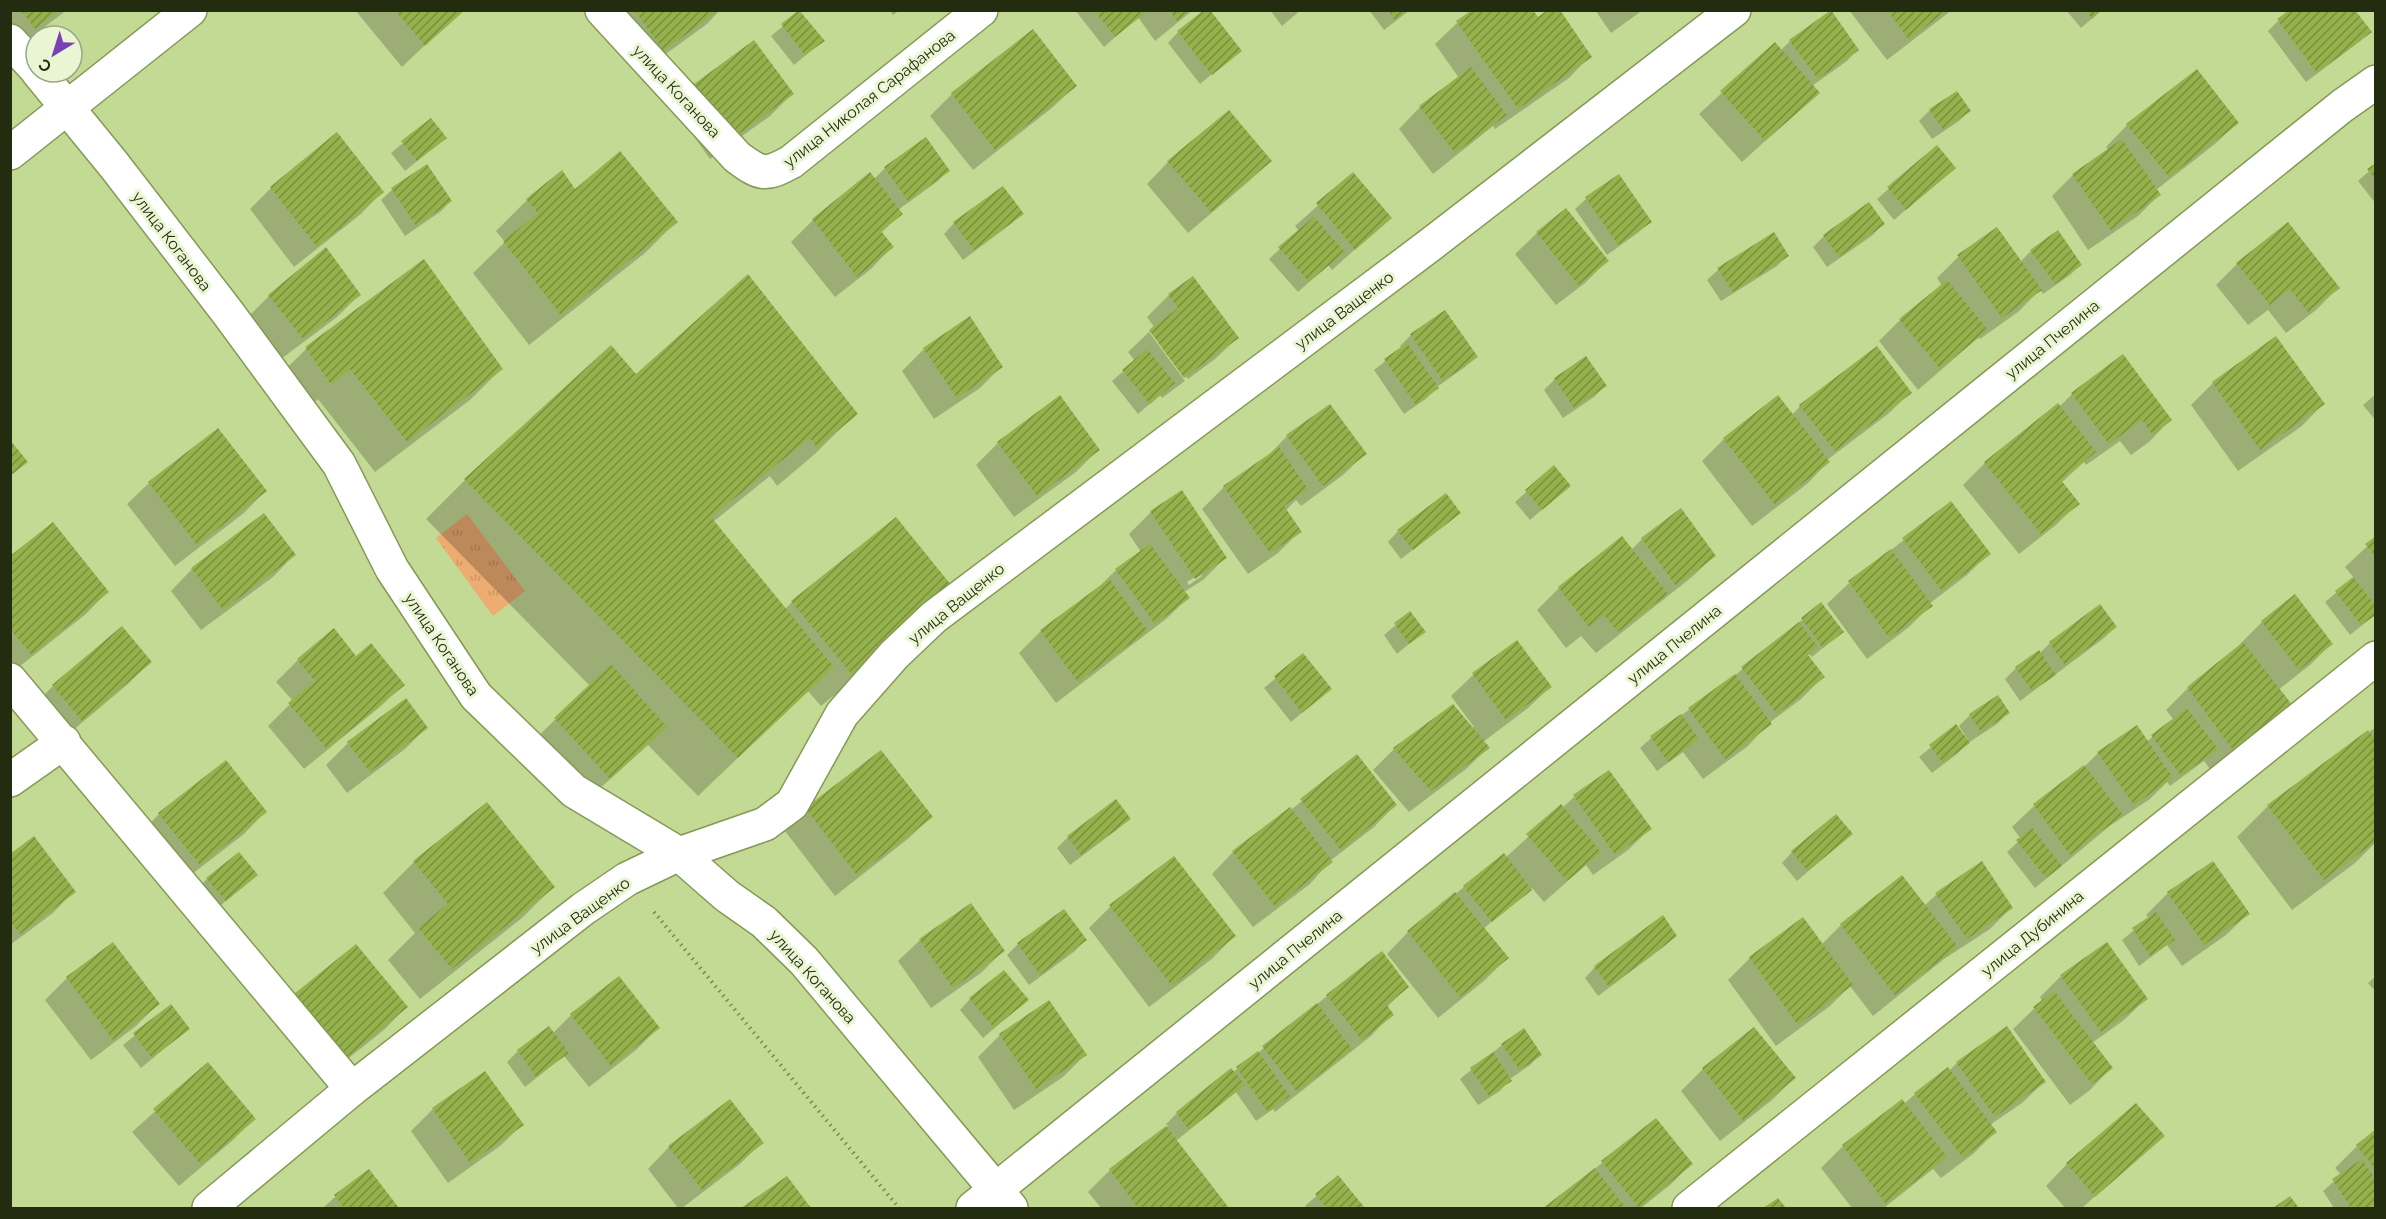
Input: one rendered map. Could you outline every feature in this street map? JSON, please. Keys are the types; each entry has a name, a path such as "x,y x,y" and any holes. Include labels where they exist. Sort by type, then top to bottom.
{"street":[{"path":"10,153 190,10"},
{"name":"улица Коганова","path":"602,10 737,157 754,170"},
{"name":"улица Николая Сарафанова","path":"754,170 772,173 791,162 981,10"},
{"name":"улица Ващенко","path":"209,1209 352,1089 584,909 627,879 679,854 765,824 792,804 842,714 894,655 934,617 1430,245 1734,10"},
{"name":"улица Коганова","path":"10,41 24,57"},
{"name":"улица Пчелина","path":"994,1202 2295,144 2376,82"},
{"name":"улица Коганова","path":"48,84 114,165 339,464 392,569 476,696 574,791 679,854 727,896 764,922 804,961 994,1202"},
{"name":"улица Дубинина","path":"1689,1209 2376,658"},
{"path":"10,680 352,1089"},
{"path":"10,780 64,742"}],"path":[{"path":"627,879 900,1209"}],"green space":[{"path":"467,514 525,591 493,616 436,538"}],"building":[{"path":"21,10 59,10 41,24 31,24"},
{"path":"395,10 465,10 425,46"},
{"path":"634,10 719,10 664,51"},
{"path":"799,10 825,41 805,55 781,24"},
{"path":"1094,10 1149,10 1115,37"},
{"path":"1169,10 1190,10 1177,21"},
{"path":"1204,10 1210,10 1242,51 1212,75 1177,31"},
{"path":"1388,10 1408,10 1395,20"},
{"path":"1472,10 1533,10 1538,17 1547,10 1560,10 1592,57 1518,109 1456,21"},
{"path":"1831,10 1859,50 1818,79 1789,40"},
{"path":"1887,10 1947,10 1909,40"},
{"path":"2086,10 2102,10 2092,19"},
{"path":"2289,10 2355,10 2372,32 2317,73 2277,19"},
{"path":"1033,29 1077,86 995,150 951,93"},
{"path":"754,40 794,94 733,138 694,84"},
{"path":"1775,42 1820,93 1765,141 1720,91"},
{"path":"1471,67 1507,115 1455,153 1419,106"},
{"path":"2197,69 2239,123 2169,177 2126,124"},
{"path":"1957,91 1971,111 1943,130 1929,109"},
{"path":"1229,110 1272,161 1211,212 1167,161"},
{"path":"431,118 447,138 417,161 401,141"},
{"path":"337,132 384,192 317,247 270,187"},
{"path":"926,137 950,171 908,201 884,167"},
{"path":"2122,139 2161,195 2111,230 2072,174"},
{"path":"1937,145 1956,168 1906,210 1887,187"},
{"path":"620,151 678,222 561,315 503,241 538,213 526,199 562,170 575,189"},
{"path":"2376,163 2376,180 2367,169"},
{"path":"427,164 452,201 416,226 391,188"},
{"path":"870,172 903,214 881,231 894,247 857,277 812,219"},
{"path":"1353,172 1392,218 1355,250 1316,203"},
{"path":"1619,174 1652,222 1618,245 1585,197"},
{"path":"1003,186 1024,214 974,250 953,222"},
{"path":"1869,202 1885,224 1839,257 1823,235"},
{"path":"1566,208 1609,261 1578,285 1536,232"},
{"path":"1314,217 1345,252 1309,282 1278,247"},
{"path":"2288,222 2340,288 2308,312 2290,289 2270,305 2236,263"},
{"path":"1997,227 2042,290 2002,318 1957,255"},
{"path":"2058,230 2082,265 2055,284 2030,250"},
{"path":"1774,232 1789,256 1733,292 1717,268"},
{"path":"326,247 361,295 303,339 268,295"},
{"path":"424,259 503,369 407,442 350,369 331,385 305,347"},
{"path":"748,274 858,414 817,448 810,438 711,517 834,667 738,758 464,479 611,345 636,374"},
{"path":"1193,276 1239,338 1184,378 1149,330 1178,308 1168,294"},
{"path":"1947,280 1988,330 1940,369 1899,319"},
{"path":"1445,310 1478,357 1443,381 1410,334"},
{"path":"970,316 1003,367 957,398 923,348"},
{"path":"2276,336 2325,404 2260,450 2212,382"},
{"path":"1407,343 1439,388 1416,405 1384,359"},
{"path":"1877,346 1912,393 1835,451 1799,405"},
{"path":"1147,349 1175,383 1150,404 1122,370"},
{"path":"2123,354 2172,420 2153,435 2142,420 2109,444 2071,393"},
{"path":"1586,356 1607,386 1574,408 1554,378"},
{"path":"1060,395 1100,450 1037,496 997,442"},
{"path":"1778,395 1830,462 1775,505 1723,438"},
{"path":"2058,403 2096,452 2061,480 2080,504 2041,534 1984,462"},
{"path":"1330,404 1367,454 1323,486 1286,435"},
{"path":"218,428 267,491 197,545 148,482"},
{"path":"10,440 28,462 10,476"},
{"path":"1279,447 1308,489 1284,506 1302,532 1270,553 1223,486"},
{"path":"1554,465 1571,486 1542,510 1525,490"},
{"path":"1182,490 1227,558 1195,579 1150,511"},
{"path":"1446,493 1461,513 1413,550 1397,530"},
{"path":"1951,501 1991,554 1942,591 1902,538"},
{"path":"1681,508 1716,556 1676,586 1641,538"},
{"path":"264,513 296,555 223,610 191,568"},
{"path":"896,517 956,591 853,676 791,601"},
{"path":"53,522 109,592 32,655 10,629 10,556"},
{"path":"1622,536 1668,594 1618,632 1604,615 1589,627 1558,587"},
{"path":"2376,536 2376,557 2365,544"},
{"path":"1150,544 1190,598 1155,624 1115,569"},
{"path":"1891,549 1933,606 1889,638 1848,581"},
{"path":"2353,577 2376,606 2376,615 2361,625 2335,591"},
{"path":"1109,579 1148,631 1078,682 1040,630"},
{"path":"2295,594 2333,644 2299,670 2261,621"},
{"path":"1821,602 1844,632 1823,648 1801,618"},
{"path":"2100,604 2117,627 2065,665 2049,642"},
{"path":"1410,611 1426,632 1409,644 1394,623"},
{"path":"1799,622 1818,647 1808,655 1825,677 1777,714 1741,667"},
{"path":"122,626 152,662 82,721 52,685"},
{"path":"334,628 356,656 371,643 405,685 327,749 288,703 315,681 297,659"},
{"path":"1517,640 1552,687 1506,720 1472,673"},
{"path":"2243,642 2293,706 2235,753 2187,687"},
{"path":"2039,650 2056,675 2032,691 2015,667"},
{"path":"1303,653 1332,689 1302,713 1274,676"},
{"path":"611,664 667,727 610,779 554,718"},
{"path":"1735,674 1772,724 1725,759 1688,708"},
{"path":"1998,695 2010,713 1981,732 1969,714"},
{"path":"406,698 428,728 370,772 347,742"},
{"path":"1453,704 1490,748 1431,791 1393,748"},
{"path":"2187,708 2218,749 2181,776 2151,735"},
{"path":"1681,714 1699,739 1668,762 1650,736"},
{"path":"1956,724 1970,743 1943,763 1929,745"},
{"path":"2137,725 2173,778 2134,805 2097,752"},
{"path":"2368,730 2376,740 2376,841 2324,880 2267,805"},
{"path":"881,750 933,817 857,875 805,808"},
{"path":"1357,754 1397,805 1341,850 1300,799"},
{"path":"226,760 267,812 200,865 158,813"},
{"path":"2084,765 2123,815 2070,855 2033,804"},
{"path":"1609,770 1652,829 1615,855 1573,795"},
{"path":"1116,799 1131,819 1081,855 1067,836"},
{"path":"487,802 555,887 452,969 418,928 448,904 413,861"},
{"path":"1561,804 1601,852 1567,881 1526,834"},
{"path":"1290,807 1333,862 1275,907 1232,851"},
{"path":"1836,814 1853,834 1808,871 1791,851"},
{"path":"2032,828 2062,866 2046,878 2016,840"},
{"path":"34,836 76,892 20,934 10,921 10,854"},
{"path":"239,852 258,875 226,901 206,878"},
{"path":"1504,853 1532,890 1492,922 1463,886"},
{"path":"1174,856 1236,936 1172,986 1109,905"},
{"path":"1982,861 2013,908 1967,939 1935,893"},
{"path":"2213,861 2250,914 2204,945 2167,892"},
{"path":"1902,875 1958,947 1895,995 1840,924"},
{"path":"1455,892 1509,958 1460,997 1407,931"},
{"path":"971,903 1005,951 953,988 919,939"},
{"path":"1064,909 1087,940 1040,975 1017,943"},
{"path":"2156,912 2175,940 2150,956 2132,928"},
{"path":"1663,915 1677,936 1609,987 1594,966"},
{"path":"1803,917 1853,985 1798,1025 1749,957"},
{"path":"113,942 160,1004 113,1040 66,977"},
{"path":"2107,942 2148,999 2101,1032 2060,975"},
{"path":"356,944 408,1007 346,1058 294,994"},
{"path":"1382,951 1409,987 1387,1005 1394,1015 1362,1040 1326,995"},
{"path":"1004,970 1029,1000 994,1028 969,998"},
{"path":"619,976 660,1028 611,1066 570,1014"},
{"path":"2054,991 2113,1068 2092,1084 2033,1007"},
{"path":"1049,1000 1087,1055 1036,1089 999,1034"},
{"path":"1317,1003 1352,1049 1297,1092 1262,1046"},
{"path":"171,1004 190,1029 152,1058 133,1033"},
{"path":"549,1026 569,1053 536,1077 517,1050"},
{"path":"2007,1026 2046,1082 1995,1117 1956,1062"},
{"path":"1754,1027 1796,1078 1743,1120 1702,1068"},
{"path":"1524,1028 1542,1055 1520,1070 1501,1044"},
{"path":"1258,1051 1290,1096 1268,1112 1236,1067"},
{"path":"1493,1052 1512,1081 1489,1096 1470,1068"},
{"path":"208,1062 256,1119 201,1165 153,1109"},
{"path":"1948,1067 1997,1132 1963,1158 1914,1093"},
{"path":"1231,1068 1245,1085 1189,1130 1176,1112"},
{"path":"485,1071 524,1125 470,1163 432,1108"},
{"path":"730,1099 764,1143 702,1190 668,1146"},
{"path":"1902,1099 1947,1157 1886,1204 1842,1145"},
{"path":"2136,1103 2165,1136 2095,1197 2066,1163"},
{"path":"1656,1118 1693,1164 1639,1208 1601,1161"},
{"path":"1166,1126 1229,1208 1138,1208 1109,1169"},
{"path":"2376,1129 2376,1170 2356,1145"},
{"path":"2362,1159 2376,1180 2376,1208 2351,1208 2332,1179"},
{"path":"1595,1168 1626,1208 1543,1208"},
{"path":"369,1169 399,1208 344,1208 334,1195"},
{"path":"1338,1175 1365,1208 1327,1208 1315,1194"},
{"path":"787,1176 811,1208 741,1208"},
{"path":"2290,1196 2299,1208 2273,1208"},
{"path":"1778,1198 1786,1208 1763,1208"}]}
